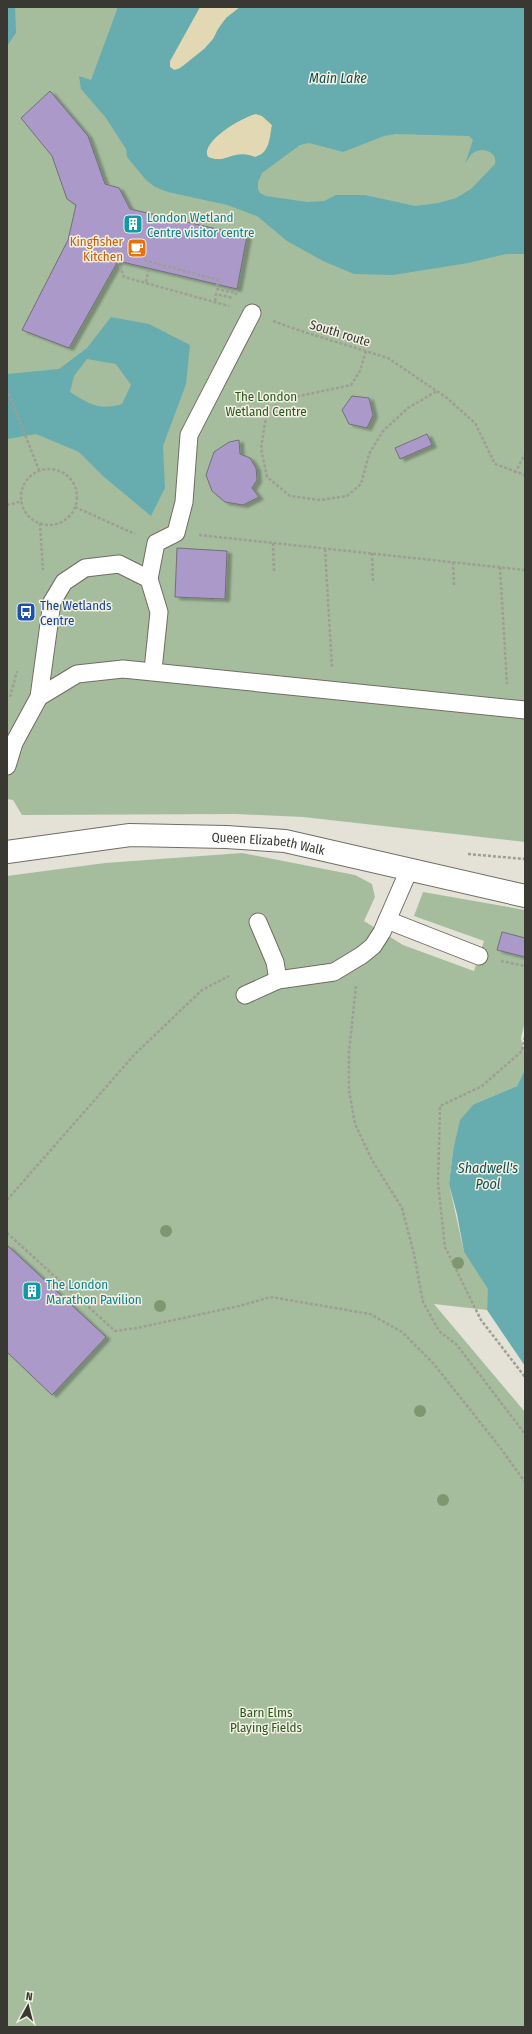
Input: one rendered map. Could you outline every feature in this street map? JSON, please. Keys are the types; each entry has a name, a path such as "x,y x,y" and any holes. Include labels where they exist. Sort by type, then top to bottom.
{"street":[{"name":"Queen Elizabeth Walk","path":"7,852 130,835 226,837 285,841 525,896"}],"lane":[{"path":"153,670 159,612 149,579 156,543 176,533 184,502 189,435 252,313"},
{"path":"7,766 14,743 39,697 52,602 64,582 84,568 119,564 149,579"},
{"path":"39,697 77,674 123,668 525,710"},
{"path":"245,995 278,980 334,972 373,946 387,920 409,870"},
{"path":"387,920 479,956"},
{"path":"258,922 275,962 278,980"}],"path":[{"path":"144,260 218,280 217,289 236,293"},
{"name":"South route","path":"118,261 124,277 215,301 301,331 388,358 438,391 475,423 495,464 515,473 525,475"},
{"path":"146,282 149,268"},
{"path":"215,301 216,294 235,298"},
{"path":"366,351 360,371 351,385 281,400 266,417 262,448 267,477 290,496 320,500 347,496 361,484 369,454 383,431 408,408 438,391"},
{"path":"7,389 32,449 39,470"},
{"path":"515,473 525,454"},
{"path":"39,470 52,470 65,475 74,484 77,494 75,507 68,519 55,525 40,523 28,516 22,506 22,501 21,493 26,481 39,470"},
{"path":"7,505 22,501"},
{"path":"75,507 156,543"},
{"path":"176,533 525,570"},
{"path":"273,543 274,572"},
{"path":"325,549 332,672 331,689"},
{"path":"372,553 373,581"},
{"path":"453,562 454,585"},
{"path":"500,567 508,691 507,708"},
{"path":"357,958 358,969 349,1052 349,1090 355,1124 372,1160 402,1208 414,1254 423,1302 426,1308 439,1331 457,1345 525,1434"},
{"path":"7,1200 135,1054 202,990 233,974"},
{"path":"525,1037 522,1051 482,1086 440,1106 438,1183 445,1247 481,1320 525,1377"},
{"path":"7,1233 114,1331 137,1328 216,1311 271,1297 370,1314 402,1332 433,1363 499,1446 525,1482"}],"green space":[{"name":"The London Wetland Centre","path":"7,7 525,7 525,842 303,817 236,814 22,815 13,800 7,799"},
{"name":"Barn Elms Playing Fields","path":"242,853 355,875 372,884 375,897 364,921 403,945 474,971 484,941 414,916 423,892 525,910 525,1021 521,1038 525,1056 525,1069 517,1086 474,1104 453,1151 449,1184 464,1252 489,1289 487,1310 434,1304 525,1412 525,2027 7,2027 7,876 105,863"}],"sand":[{"path":"200,7 240,7 224,21 213,40 200,54 184,66 174,70 170,67 170,61"},
{"path":"256,114 262,116 272,125 268,144 264,152 255,157 241,155 214,159 208,157 207,151 210,144 216,137 242,119"}],"water":[{"path":"7,7 15,7 16,33 7,46"},
{"name":"Main Lake","path":"118,7 200,7 170,61 170,67 174,70 179,69 204,49 213,39 226,18 240,7 525,7 525,254 506,254 468,263 393,275 354,274 323,261 287,241 257,216 227,205 168,192 155,187 146,180 127,157 126,149 106,118 81,89 79,76 91,80","holes":["256,114 262,116 272,125 271,135 264,152 255,157 241,154 220,159 208,157 207,151 210,144 216,137 242,119","396,134 469,136 473,140 465,164 472,154 481,150 492,153 495,164 471,189 456,198 438,203 415,206 365,195 336,195 324,201 307,202 266,196 260,193 258,189 258,182 262,173 300,145 309,143 343,152 384,136"]},
{"path":"111,317 149,324 190,345 186,384 163,446 165,488 151,516 103,476 79,452 36,434 7,439 7,374 59,369 87,348","holes":["87,359 116,364 131,385 122,404 107,407 95,405 70,392 74,376"]},
{"name":"Shadwell's Pool","path":"525,1069 525,1366 487,1310 488,1289 464,1252 457,1214 449,1184 453,1151 460,1120 474,1104 517,1086"}],"building":[{"name":"London Wetland Centre visitor centre","path":"50,91 88,136 105,184 119,188 130,209 247,236 237,289 118,261 69,348 22,330 68,240 76,205 67,199 52,156 21,118"},
{"path":"352,396 369,398 373,415 367,428 349,424 342,410"},
{"path":"427,434 432,445 400,459 395,448"},
{"path":"239,440 240,454 250,458 256,468 257,480 252,488 259,497 243,505 225,502 212,491 206,475 214,452 229,442"},
{"path":"177,548 227,551 225,599 175,597"},
{"path":"502,932 525,938 525,957 497,950"},
{"name":"The London Marathon Pavilion","path":"7,1245 106,1337 52,1395 7,1352"}],"place":[{"name":"London Wetland Centre visitor centre","path":"133,224"},
{"name":"Kingfisher Kitchen","path":"137,248"},
{"name":"The Wetlands Centre","path":"26,612"},
{"name":"The London Marathon Pavilion","path":"32,1291"}]}
